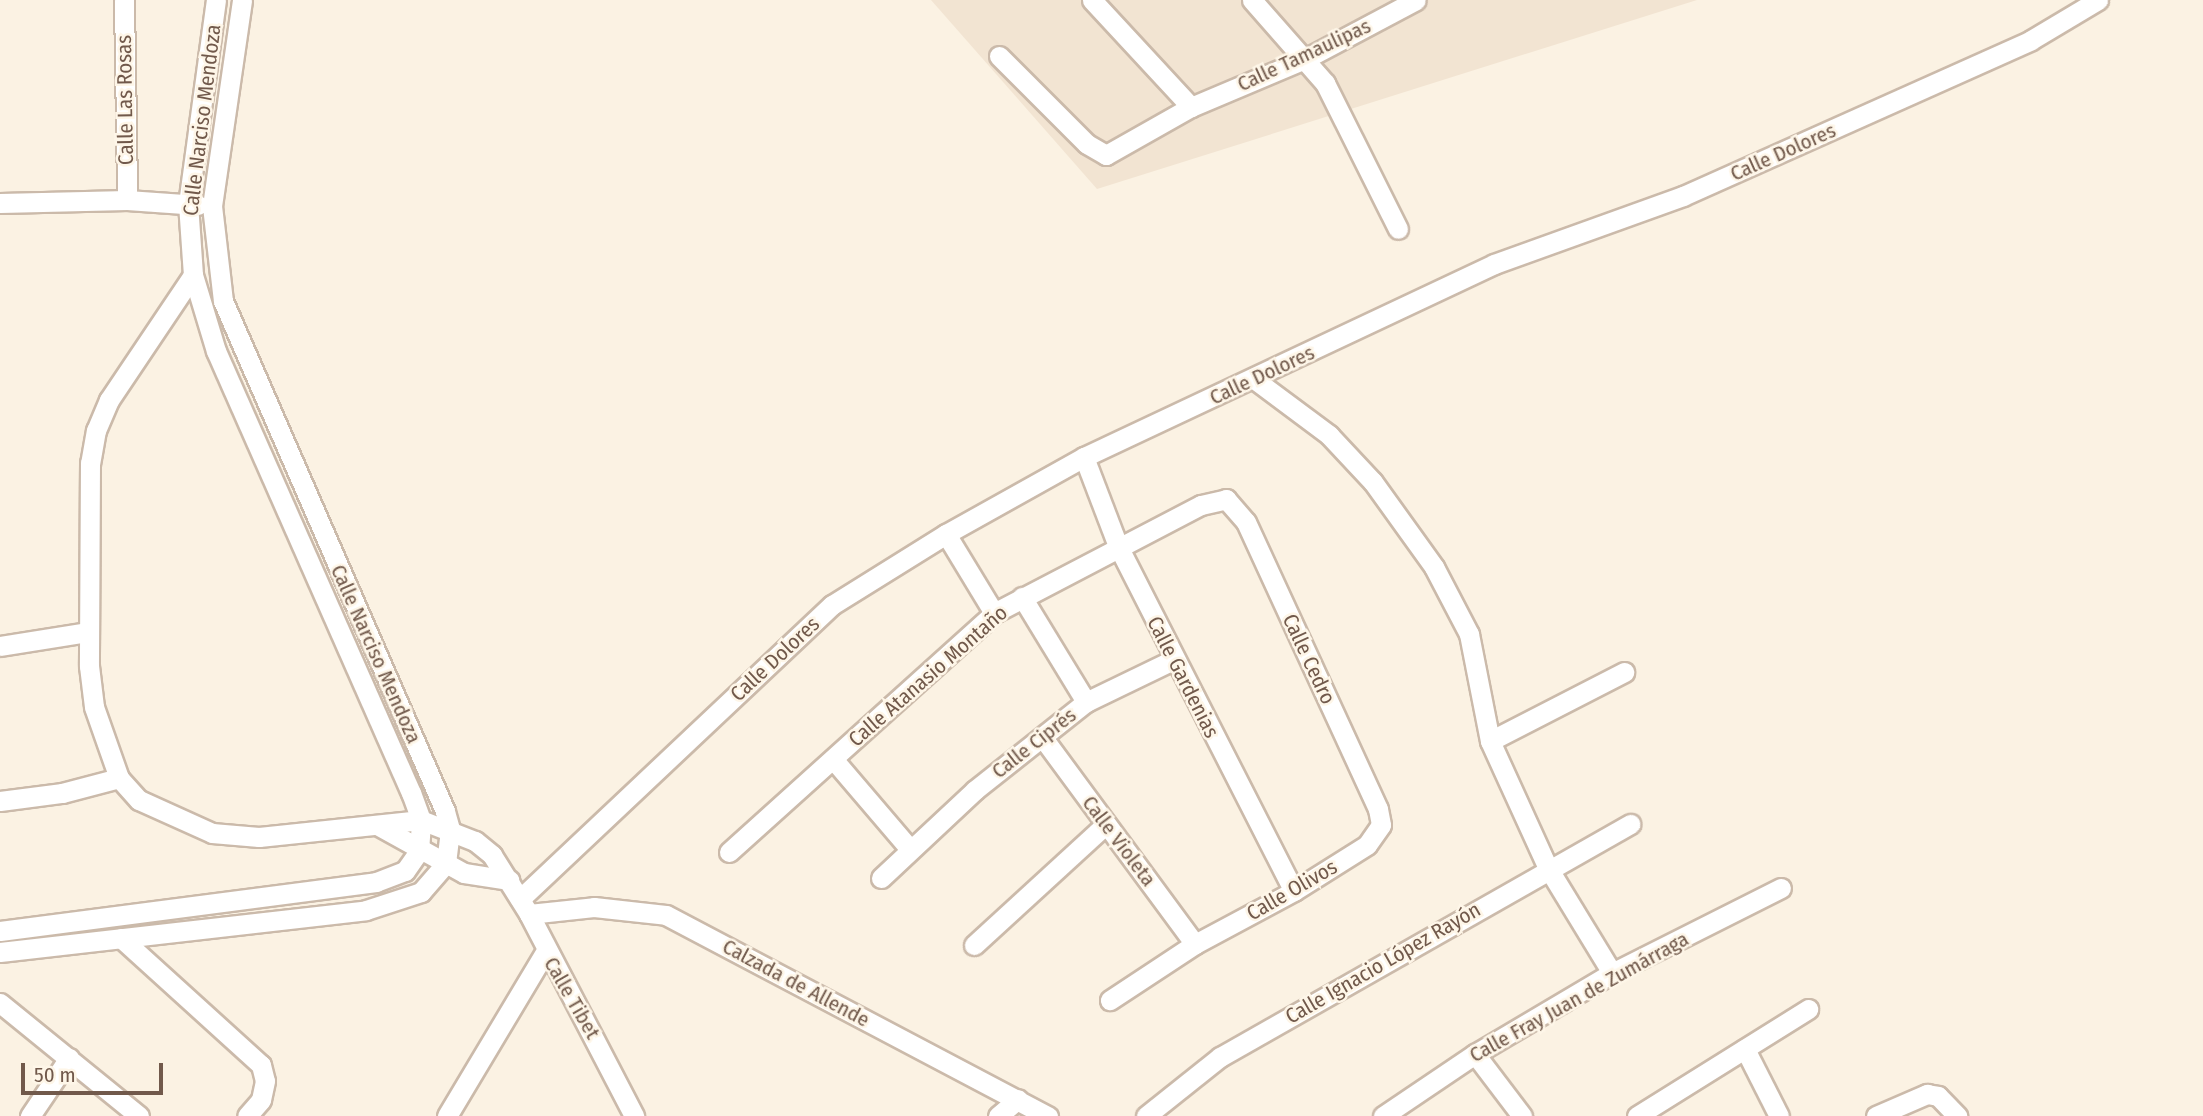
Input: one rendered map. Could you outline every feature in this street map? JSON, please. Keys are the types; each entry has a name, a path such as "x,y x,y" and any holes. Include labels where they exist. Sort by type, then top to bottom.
{"street":[{"name":"Calle Las Rosas","path":"124,0 127,200"},
{"name":"Calle Narciso Mendoza","path":"216,0 188,204 193,275 216,351 421,820 419,851"},
{"name":"Calle Narciso Mendoza","path":"242,0 212,206 218,278 234,333 450,829"},
{"path":"1093,0 1191,107"},
{"path":"1252,0 1307,58 1337,106 1398,229"},
{"name":"Calle Tamaulipas","path":"999,56 1102,154 1119,151 1191,107 1307,58 1416,0"},
{"name":"Calle Dolores","path":"524,906 832,606 946,534 1084,457 1494,264 1683,196 1970,69 2031,40 2098,0"},
{"path":"0,203 127,200 212,206"},
{"path":"193,275 109,400 96,430 90,463 87,632 94,707 119,778 139,800 212,833 259,836 421,820"},
{"path":"1254,379 1329,435 1373,482 1434,566 1469,634 1490,741 1548,868 1612,973"},
{"name":"Calle Gardenias","path":"1084,457 1118,546 1173,660 1294,891"},
{"name":"Calle Atanasio Montaño","path":"729,852 994,612 1201,505 1226,499"},
{"name":"Calle Cedro","path":"1226,499 1246,522 1378,809 1381,825"},
{"path":"946,534 994,612"},
{"path":"1022,597 1086,702"},
{"path":"0,646 87,632"},
{"name":"Calle Ciprés","path":"881,878 909,848 1086,702 1173,660"},
{"path":"1490,741 1624,672"},
{"name":"Calle Violeta","path":"1043,738 1195,944"},
{"path":"833,759 909,848"},
{"path":"0,801 62,793 119,778"},
{"name":"Calle Tibet","path":"421,820 450,829 485,849 509,880 634,1116"},
{"path":"974,945 1106,824"},
{"name":"Calle Ignacio López Rayón","path":"1146,1116 1220,1057 1548,868 1630,824"},
{"path":"377,825 419,851 474,877 509,880"},
{"name":"Calle Olivos","path":"1110,1000 1195,944 1294,891 1367,845 1381,825"},
{"path":"0,952 382,907 421,892 446,863 450,829"},
{"path":"0,931 253,901 388,878 414,863 419,851"},
{"name":"Calle Fray Juan de Zumárraga","path":"1383,1116 1475,1054 1612,973 1781,888"},
{"path":"253,901 254,924"},
{"name":"Calzada de Allende","path":"524,906 594,907 666,915 1048,1116"},
{"path":"121,938 261,1065 265,1081 261,1100 247,1116"},
{"path":"447,1116 545,952"},
{"path":"0,1003 139,1116"},
{"path":"1637,1116 1808,1009"},
{"path":"1745,1049 1779,1116"},
{"path":"1475,1054 1522,1116"},
{"path":"30,1116 69,1058"},
{"path":"1876,1116 1914,1098 1938,1096 1957,1116"},
{"path":"998,1116 1018,1099"}],"shaded area":[{"path":"931,0 1697,0 1097,189"}]}
